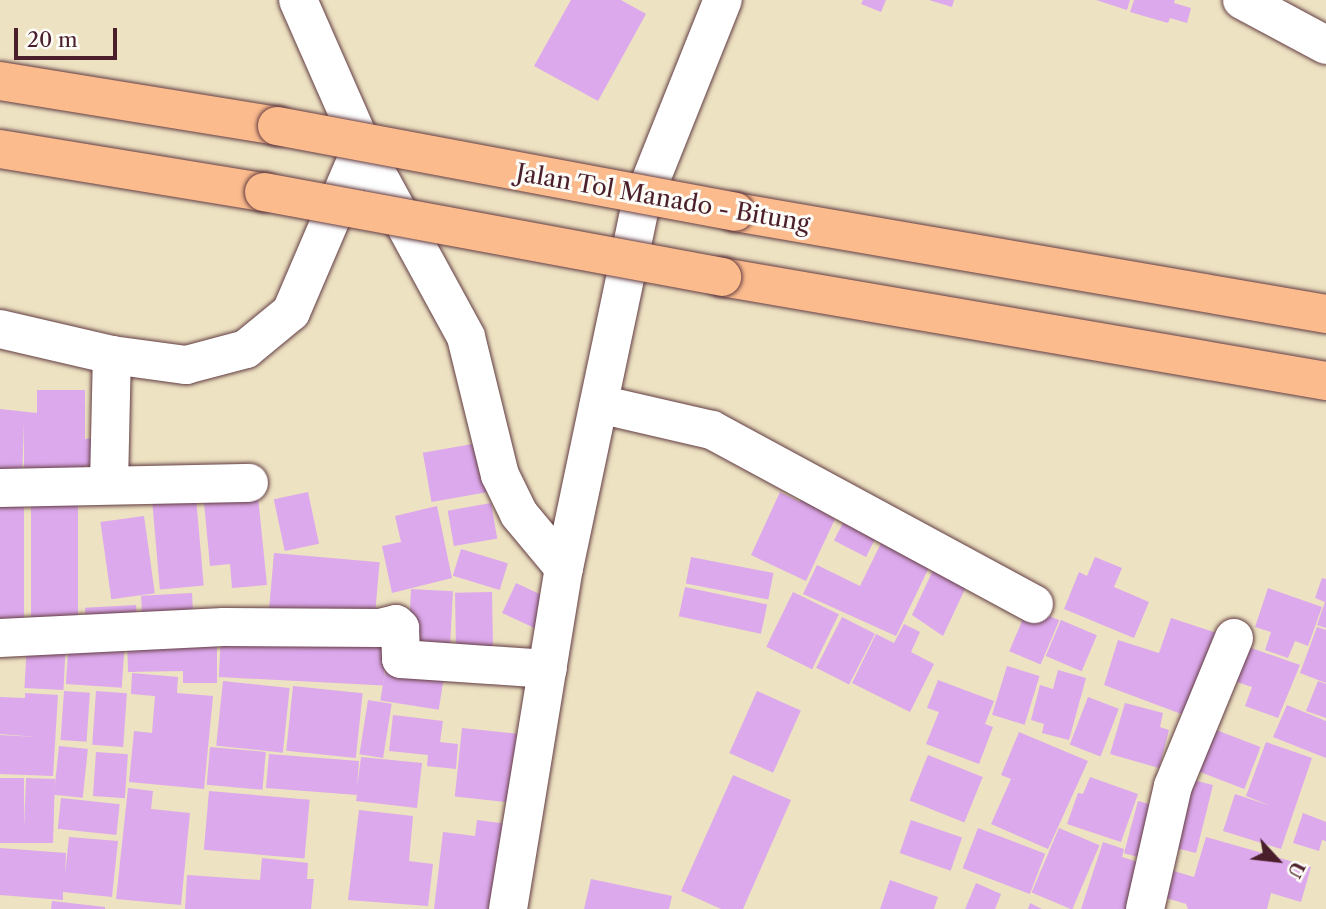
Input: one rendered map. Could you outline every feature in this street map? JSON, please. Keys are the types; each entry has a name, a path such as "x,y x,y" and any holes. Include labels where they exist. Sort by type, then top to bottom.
{"highway":[{"name":"Jalan Tol Manado - Bitung","path":"0,81 277,126 735,212 1326,314"},
{"path":"0,149 264,192 722,277 1326,381"}],"street":[{"path":"298,0 362,146 466,337 500,475 514,504 564,568"},
{"path":"508,909 564,568 640,207 723,0"},
{"path":"1242,0 1326,45"},
{"path":"0,329 112,355 186,365 246,349 291,312 362,146"},
{"path":"109,484 112,355"},
{"path":"598,404 712,430 1034,604"},
{"path":"0,488 249,482"},
{"path":"0,638 224,627 380,628 396,624 400,628 401,659 548,668"},
{"path":"1145,909 1173,786 1234,638"}],"building":[{"path":"571,0 621,0 646,14 598,101 534,66"},
{"path":"863,0 886,0 881,12 861,4"},
{"path":"929,0 954,0 952,7"},
{"path":"1096,0 1130,0 1127,10"},
{"path":"1134,0 1175,0 1174,3 1191,8 1187,23 1170,18 1168,23 1130,12"},
{"path":"37,390 85,390 85,439 95,438 95,465 85,466 85,477 24,469 24,423 22,478 0,477 0,409 37,413"},
{"path":"478,443 487,492 432,502 423,453"},
{"path":"195,486 204,586 160,589 151,490"},
{"path":"807,486 832,497 824,513 835,519 806,581 751,555 780,492 800,502"},
{"path":"257,487 267,585 232,588 230,564 210,566 203,492"},
{"path":"308,492 319,544 285,551 274,499"},
{"path":"31,495 78,495 78,630 31,630"},
{"path":"0,500 24,500 24,634 0,634"},
{"path":"491,503 497,538 454,546 448,511"},
{"path":"437,506 452,578 392,593 382,546 401,542 395,516"},
{"path":"848,513 880,529 866,557 834,541"},
{"path":"144,516 155,593 111,599 100,522"},
{"path":"887,531 935,555 896,636 803,594 817,565 860,586"},
{"path":"461,549 508,563 500,590 453,576"},
{"path":"274,553 380,562 374,625 269,616"},
{"path":"691,557 773,573 768,600 686,584"},
{"path":"1095,557 1122,568 1114,587 1149,602 1134,638 1064,609 1079,572 1087,576"},
{"path":"934,568 972,574 943,636 912,615"},
{"path":"1322,578 1326,579 1326,628 1317,625 1325,602 1315,598"},
{"path":"516,583 553,600 539,630 502,613"},
{"path":"685,587 767,604 761,634 679,616"},
{"path":"1268,588 1322,607 1308,646 1295,641 1288,658 1265,650 1271,632 1255,627"},
{"path":"411,589 453,591 449,658 407,656"},
{"path":"492,592 493,660 456,661 455,593"},
{"path":"793,592 839,614 812,669 766,647"},
{"path":"192,593 194,626 143,629 141,596"},
{"path":"136,605 137,626 86,629 85,608"},
{"path":"1028,607 1059,620 1041,664 1009,651"},
{"path":"842,617 875,634 849,685 816,668"},
{"path":"1171,618 1220,634 1192,718 1104,685 1118,640 1159,653"},
{"path":"1061,620 1097,635 1082,671 1046,656"},
{"path":"904,624 920,632 911,652 934,664 910,712 852,683 876,634 894,643"},
{"path":"1317,627 1326,630 1326,683 1300,673"},
{"path":"182,633 182,650 183,633 217,633 217,683 183,683 183,671 128,672 127,634"},
{"path":"221,635 386,644 384,686 219,677"},
{"path":"69,639 125,643 122,688 66,684"},
{"path":"27,640 66,642 63,690 24,688"},
{"path":"1240,644 1300,665 1278,718 1245,706 1252,687 1228,679"},
{"path":"387,659 445,668 439,710 380,700"},
{"path":"1007,666 1040,676 1025,725 992,715"},
{"path":"1058,670 1086,678 1069,740 1042,733 1044,724 1031,720 1040,685 1053,689"},
{"path":"132,673 178,677 177,693 213,696 204,789 129,782 134,731 152,733 155,696 131,694"},
{"path":"938,680 994,701 985,724 993,727 979,764 926,744 939,712 927,708"},
{"path":"223,681 290,688 283,753 216,746"},
{"path":"1318,681 1326,684 1326,718 1306,711"},
{"path":"293,686 363,693 356,758 286,751"},
{"path":"64,691 90,693 87,742 61,740"},
{"path":"96,691 127,693 123,747 92,745"},
{"path":"757,691 801,711 773,773 729,753"},
{"path":"25,693 58,695 53,776 0,774 0,735 37,737 0,734 0,697 25,698"},
{"path":"1088,697 1119,709 1101,756 1070,745"},
{"path":"368,700 392,704 383,758 359,754"},
{"path":"1125,703 1163,713 1160,727 1169,730 1159,768 1110,754"},
{"path":"1287,705 1326,721 1326,758 1273,737"},
{"path":"393,715 443,721 440,742 458,744 456,769 427,766 428,755 389,751"},
{"path":"462,728 521,734 513,803 455,797"},
{"path":"1211,728 1260,747 1244,789 1195,770"},
{"path":"1019,732 1088,761 1048,849 991,824 1011,779 1001,775"},
{"path":"1266,742 1312,758 1281,849 1223,831 1235,794 1271,806 1246,796"},
{"path":"59,746 88,749 83,798 54,795"},
{"path":"210,747 266,752 262,790 207,785"},
{"path":"96,752 128,754 125,798 93,796"},
{"path":"269,754 359,761 357,788 361,757 422,763 417,808 356,801 357,795 266,788"},
{"path":"928,755 983,777 964,823 910,800"},
{"path":"733,775 791,800 743,909 721,909 681,891"},
{"path":"1090,777 1138,794 1121,842 1067,824 1078,793 1083,794"},
{"path":"1181,777 1213,785 1196,853 1164,845"},
{"path":"0,778 24,778 24,827 26,778 55,779 53,843 0,843"},
{"path":"128,788 153,791 151,809 190,813 181,905 116,899"},
{"path":"209,791 310,800 304,859 204,850"},
{"path":"61,798 120,804 116,835 58,829"},
{"path":"1138,801 1161,807 1147,859 1124,853"},
{"path":"359,810 413,816 409,861 433,864 428,906 348,900"},
{"path":"1303,813 1326,822 1326,841 1322,840 1319,851 1293,843"},
{"path":"477,820 508,824 499,909 434,909 443,832 475,836"},
{"path":"911,820 962,838 951,871 900,853"},
{"path":"978,828 1045,854 1030,894 963,868"},
{"path":"1059,828 1100,845 1072,909 1032,892"},
{"path":"69,837 118,841 112,897 63,892 63,900 0,895 0,848 66,853 65,875"},
{"path":"1206,837 1311,867 1301,902 1271,893 1267,909 1188,909 1186,904 1160,896 1167,869 1194,877"},
{"path":"1103,842 1124,849 1122,857 1147,865 1133,909 1081,909"},
{"path":"262,858 308,863 307,879 314,879 311,909 185,909 187,875 260,880"},
{"path":"591,879 672,896 669,909 584,909"},
{"path":"890,880 938,897 934,909 880,909"},
{"path":"976,883 1001,894 995,909 965,909"},
{"path":"52,901 105,907 105,909 51,909"},
{"path":"1030,903 1042,909 1028,909"}]}
